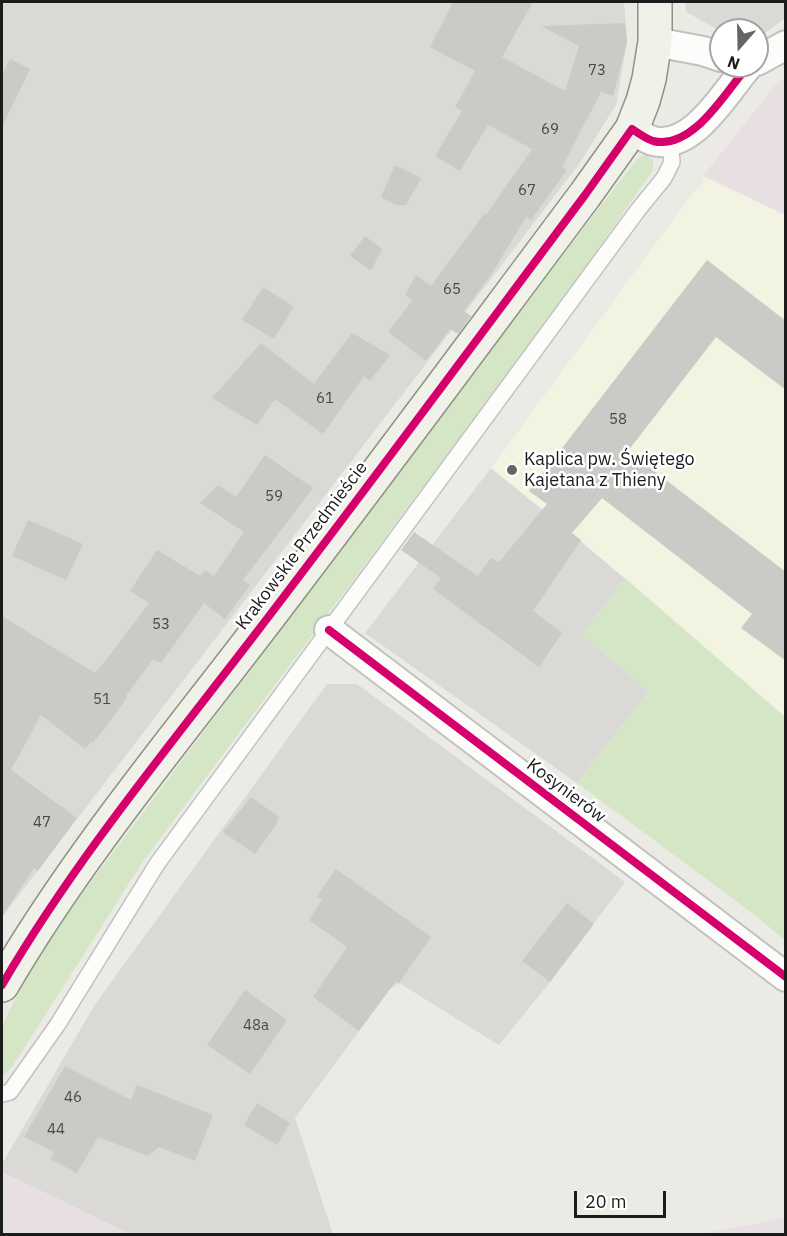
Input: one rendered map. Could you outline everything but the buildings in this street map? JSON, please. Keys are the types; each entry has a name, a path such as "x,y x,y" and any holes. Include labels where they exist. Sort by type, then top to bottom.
{"street":[{"name":"Krakowskie Przedmieście","path":"2,985 19,955 93,846 299,577 632,129 649,79 655,42 655,2"},
{"path":"655,42 709,53"},
{"path":"769,54 786,45"},
{"path":"632,129 651,141 670,142 698,126 739,78"},
{"name":"Kosynierów","path":"329,630 786,977"}],"lane":[{"path":"2,1094 10,1092 58,1024 157,864 638,210 664,178 672,162 670,142"}],"shaded area":[{"path":"2,2 624,2 627,42 616,105 579,164 2,917"},
{"path":"685,2 785,2 785,18 769,30 769,18 709,18 709,25 686,12"},
{"path":"785,77 785,215 703,176 777,83"},
{"path":"703,176 785,215 785,717 572,533 491,468 692,194 703,183"},
{"path":"491,468 625,578 582,635 649,691 577,783 365,633"},
{"path":"327,684 357,684 625,882 550,982 499,1045 399,983 390,989 295,1118 333,1234 130,1234 2,1172 2,1164 94,1006"},
{"path":"2,1172 130,1234 2,1234"},
{"path":"785,1218 785,1234 701,1234"}],"green space":[{"path":"646,155 653,160 653,170 562,301 144,860 12,1067 2,1077 2,1026 35,963 75,903 543,280 638,158"},
{"path":"625,578 785,717 785,940 577,783 649,691 582,635"}],"cycle path":[{"path":"2,985 59,895 122,807 378,472 632,129 653,141 668,142 682,137 707,117 739,78"},
{"path":"329,630 786,977"}],"place":[{"name":"Kaplica pw. Świętego Kajetana z Thieny","path":"512,470"}]}
